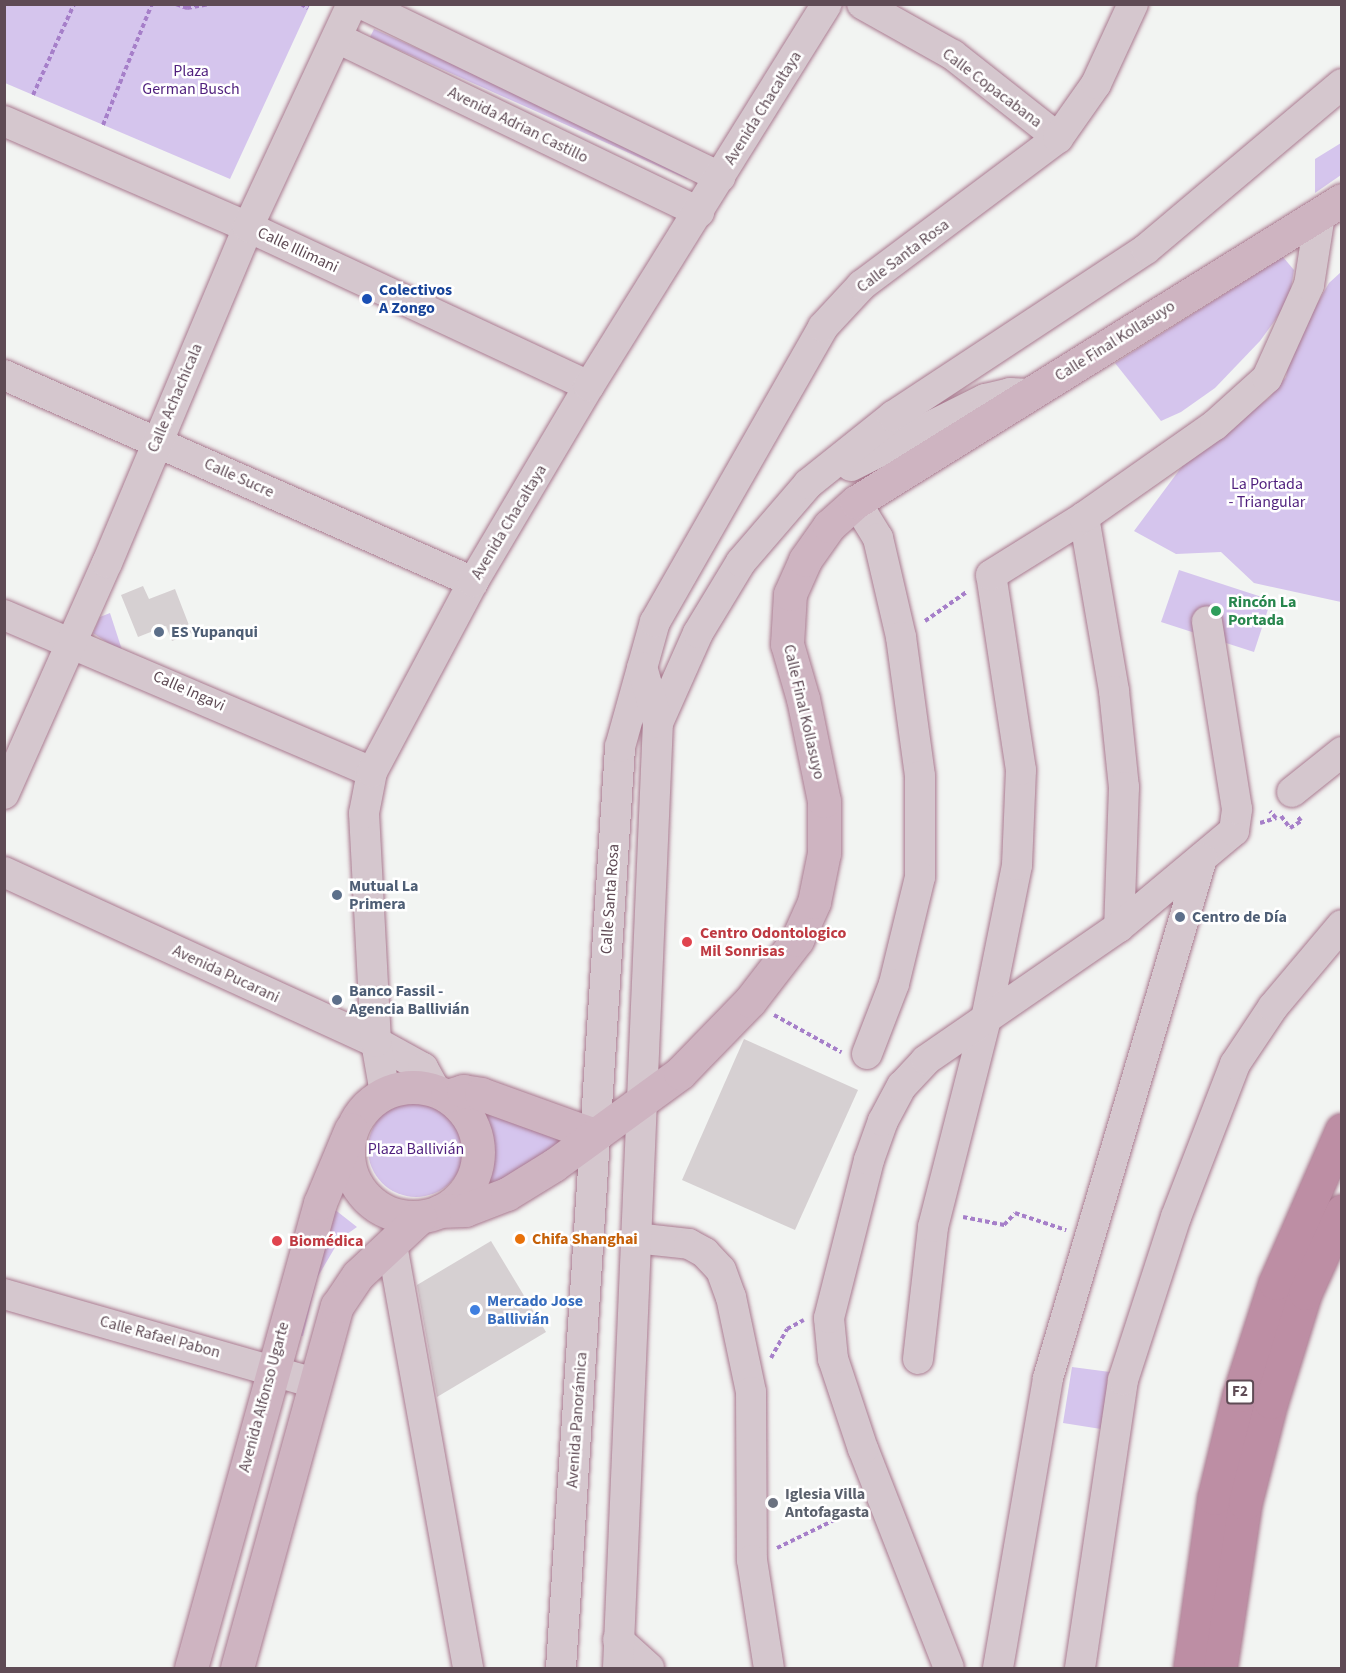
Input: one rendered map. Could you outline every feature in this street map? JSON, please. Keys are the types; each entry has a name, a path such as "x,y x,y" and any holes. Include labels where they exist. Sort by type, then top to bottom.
{"highway":[{"name":"F2","path":"1190,1668 1214,1498 1239,1395 1275,1283 1341,1130"},
{"name":"F2","path":"1220,1668 1245,1503 1270,1402 1305,1293 1341,1210"}],"main road":[{"name":"Calle Final Kollasuyo","path":"430,1214 465,1210 507,1194 680,1073 750,1001 797,940 814,902 824,853 824,801 803,699 787,644 790,594 805,560 823,535 856,502 1331,208"},
{"path":"430,1214 385,1211 362,1192 349,1165 351,1130 364,1108 385,1093 410,1086 441,1093 464,1091 481,1094 594,1135"},
{"path":"237,1668 314,1383 338,1306 358,1275 430,1214 469,1186 478,1155 473,1124 441,1093"},
{"name":"Avenida Alfonso Ugarte","path":"191,1668 271,1368 320,1203 351,1130"}],"street":[{"name":"Calle Achachicala","path":"4,794 248,227 352,4"},
{"path":"362,4 720,177"},
{"name":"Avenida Chacaltaya","path":"385,1093 376,1042 364,813 372,772 473,582 590,386 827,4"},
{"name":"Calle Copacabana","path":"862,4 953,56 1058,138"},
{"name":"Calle Santa Rosa","path":"594,1135 620,747 655,622 693,551 823,327 862,285 1058,138 1096,84 1133,4"},
{"name":"Avenida Adrian Castillo","path":"338,38 699,212"},
{"path":"658,723 698,633 741,562 808,484 893,416 1146,249 1341,84"},
{"name":"Calle Illimani","path":"4,121 248,227 590,386"},
{"path":"918,1359 937,1211 986,1018 1017,866 1021,770 991,575 1084,518 1215,425 1267,378 1309,285 1331,208"},
{"name":"Calle Sucre","path":"4,375 473,582"},
{"path":"808,484 985,399 1010,393 1030,394"},
{"path":"856,502 878,538 901,637 920,776 920,877 894,984 859,1057"},
{"path":"1084,518 1114,692 1124,787 1119,927"},
{"name":"Calle Ingavi","path":"4,615 156,676 372,772"},
{"path":"949,1668 881,1497 833,1359 829,1318 861,1189 888,1112 902,1086 926,1060 1119,927 1234,831 1237,809 1207,621"},
{"path":"642,667 658,723 618,1654 649,1668"},
{"path":"1292,792 1341,752"},
{"path":"998,1668 1048,1378 1202,858"},
{"name":"Avenida Pucarani","path":"4,872 376,1042 423,1068 441,1093"},
{"path":"1080,1668 1123,1380 1176,1217 1235,1064 1273,1007 1341,925"},
{"name":"Avenida Panorámica","path":"561,1668 594,1135"},
{"path":"635,1238 689,1244 705,1253 721,1270 732,1297 751,1392 752,1560 769,1668"},
{"path":"392,1245 468,1668"},
{"name":"Calle Rafael Pabon","path":"4,1294 271,1368 314,1383"}],"path":[{"path":"33,95 74,4"},
{"path":"103,125 152,4"},
{"path":"176,4 187,8 210,4"},
{"path":"301,4 308,8"},
{"path":"901,637 991,575"},
{"path":"750,1001 859,1057"},
{"path":"937,1211 1004,1225 1016,1213 1090,1238"},
{"path":"751,1392 787,1329 833,1304"},
{"path":"752,1560 881,1497"}],"green space":[{"name":"Plaza German Busch","path":"4,5 310,5 230,179 5,83"},
{"path":"374,29 690,171 687,179 370,37"},
{"path":"1341,143 1341,175 1315,193 1315,159"},
{"path":"1283,257 1294,270 1289,301 1260,341 1215,388 1181,412 1161,421 1115,363"},
{"name":"La Portada - Triangular","path":"1341,272 1341,602 1254,583 1221,552 1176,554 1134,531 1189,457 1269,398 1286,377 1291,349 1329,283"},
{"name":"Rincón La Portada","path":"1179,570 1271,600 1254,652 1161,622"},
{"path":"110,613 123,653 93,633 100,617"},
{"path":"467,1098 560,1134 563,1146 479,1203 486,1179 487,1154 484,1134"},
{"name":"Plaza Ballivián","path":"416,1101 434,1105 450,1115 460,1131 464,1149 460,1167 450,1183 434,1193 416,1197 398,1193 382,1183 372,1167 368,1149 372,1131 382,1115 398,1105"},
{"path":"329,1205 357,1227 340,1239 317,1278 303,1336 297,1335"},
{"path":"1072,1367 1110,1372 1101,1429 1063,1423"}],"building":[{"path":"143,586 149,599 175,589 192,633 172,641 166,626 138,637 121,595"},
{"path":"744,1039 858,1090 795,1230 682,1180"},
{"name":"Mercado Jose Ballivián","path":"491,1241 546,1332 437,1397 417,1285"}],"place":[{"name":"Colectivos A Zongo","path":"367,299"},
{"name":"Rincón La Portada","path":"1216,611"},
{"name":"ES Yupanqui","path":"159,632"},
{"name":"Mutual La Primera","path":"337,895"},
{"name":"Centro de Día","path":"1180,917"},
{"name":"Centro Odontologico Mil Sonrisas","path":"687,942"},
{"name":"Banco Fassil - Agencia Ballivián","path":"337,1000"},
{"name":"Chifa Shanghai","path":"520,1239"},
{"name":"Biomédica","path":"277,1241"},
{"name":"Mercado Jose Ballivián","path":"475,1310"},
{"name":"Iglesia Villa Antofagasta","path":"773,1503"}]}
